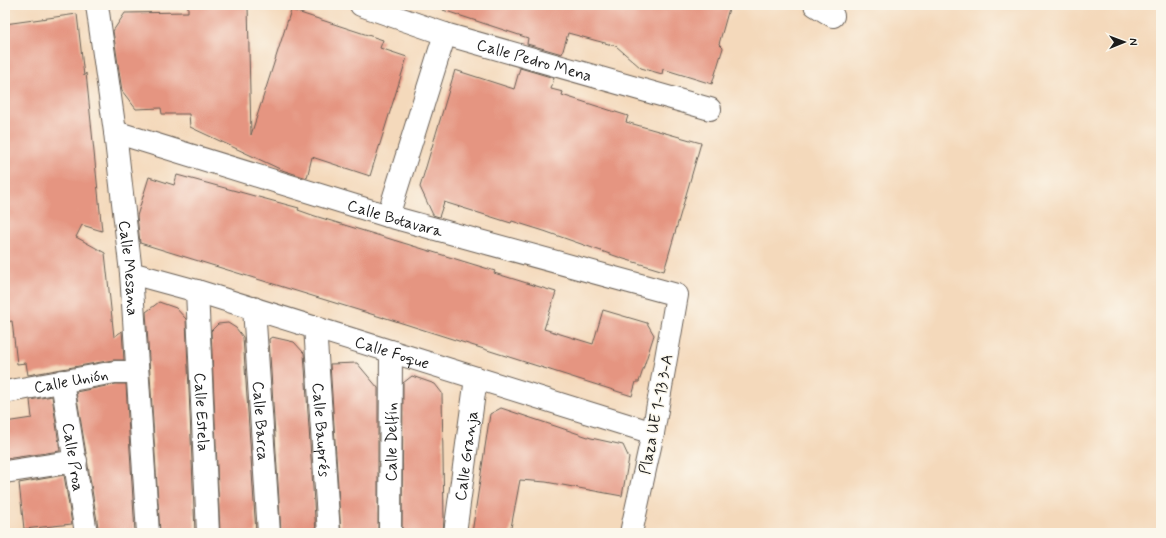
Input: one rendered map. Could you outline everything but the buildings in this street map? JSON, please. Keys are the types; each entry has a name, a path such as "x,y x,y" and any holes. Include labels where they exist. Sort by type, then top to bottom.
{"street":[{"name":"Calle Mesana","path":"97,5 115,132 131,273 148,533"},
{"name":"Calle Pedro Mena","path":"361,5 445,34 710,109"},
{"path":"815,5 833,16"},
{"path":"388,216 445,34"},
{"name":"Calle Botavara","path":"115,132 388,216 677,295"},
{"name":"Calle Foque","path":"131,273 254,308 653,433"},
{"name":"Calle Estela","path":"197,291 208,533"},
{"name":"Plaza UE 1-13 3-A","path":"631,533 653,433 677,295"},
{"name":"Calle Barca","path":"254,308 269,533"},
{"name":"Calle Bauprés","path":"314,328 329,533"},
{"name":"Calle Delfín","path":"390,533 391,351"},
{"name":"Calle Unión","path":"5,392 62,380 115,372 137,372"},
{"name":"Calle Granja","path":"455,533 476,378"},
{"name":"Calle Proa","path":"62,380 76,461 86,533"},
{"path":"5,472 76,461"}]}
